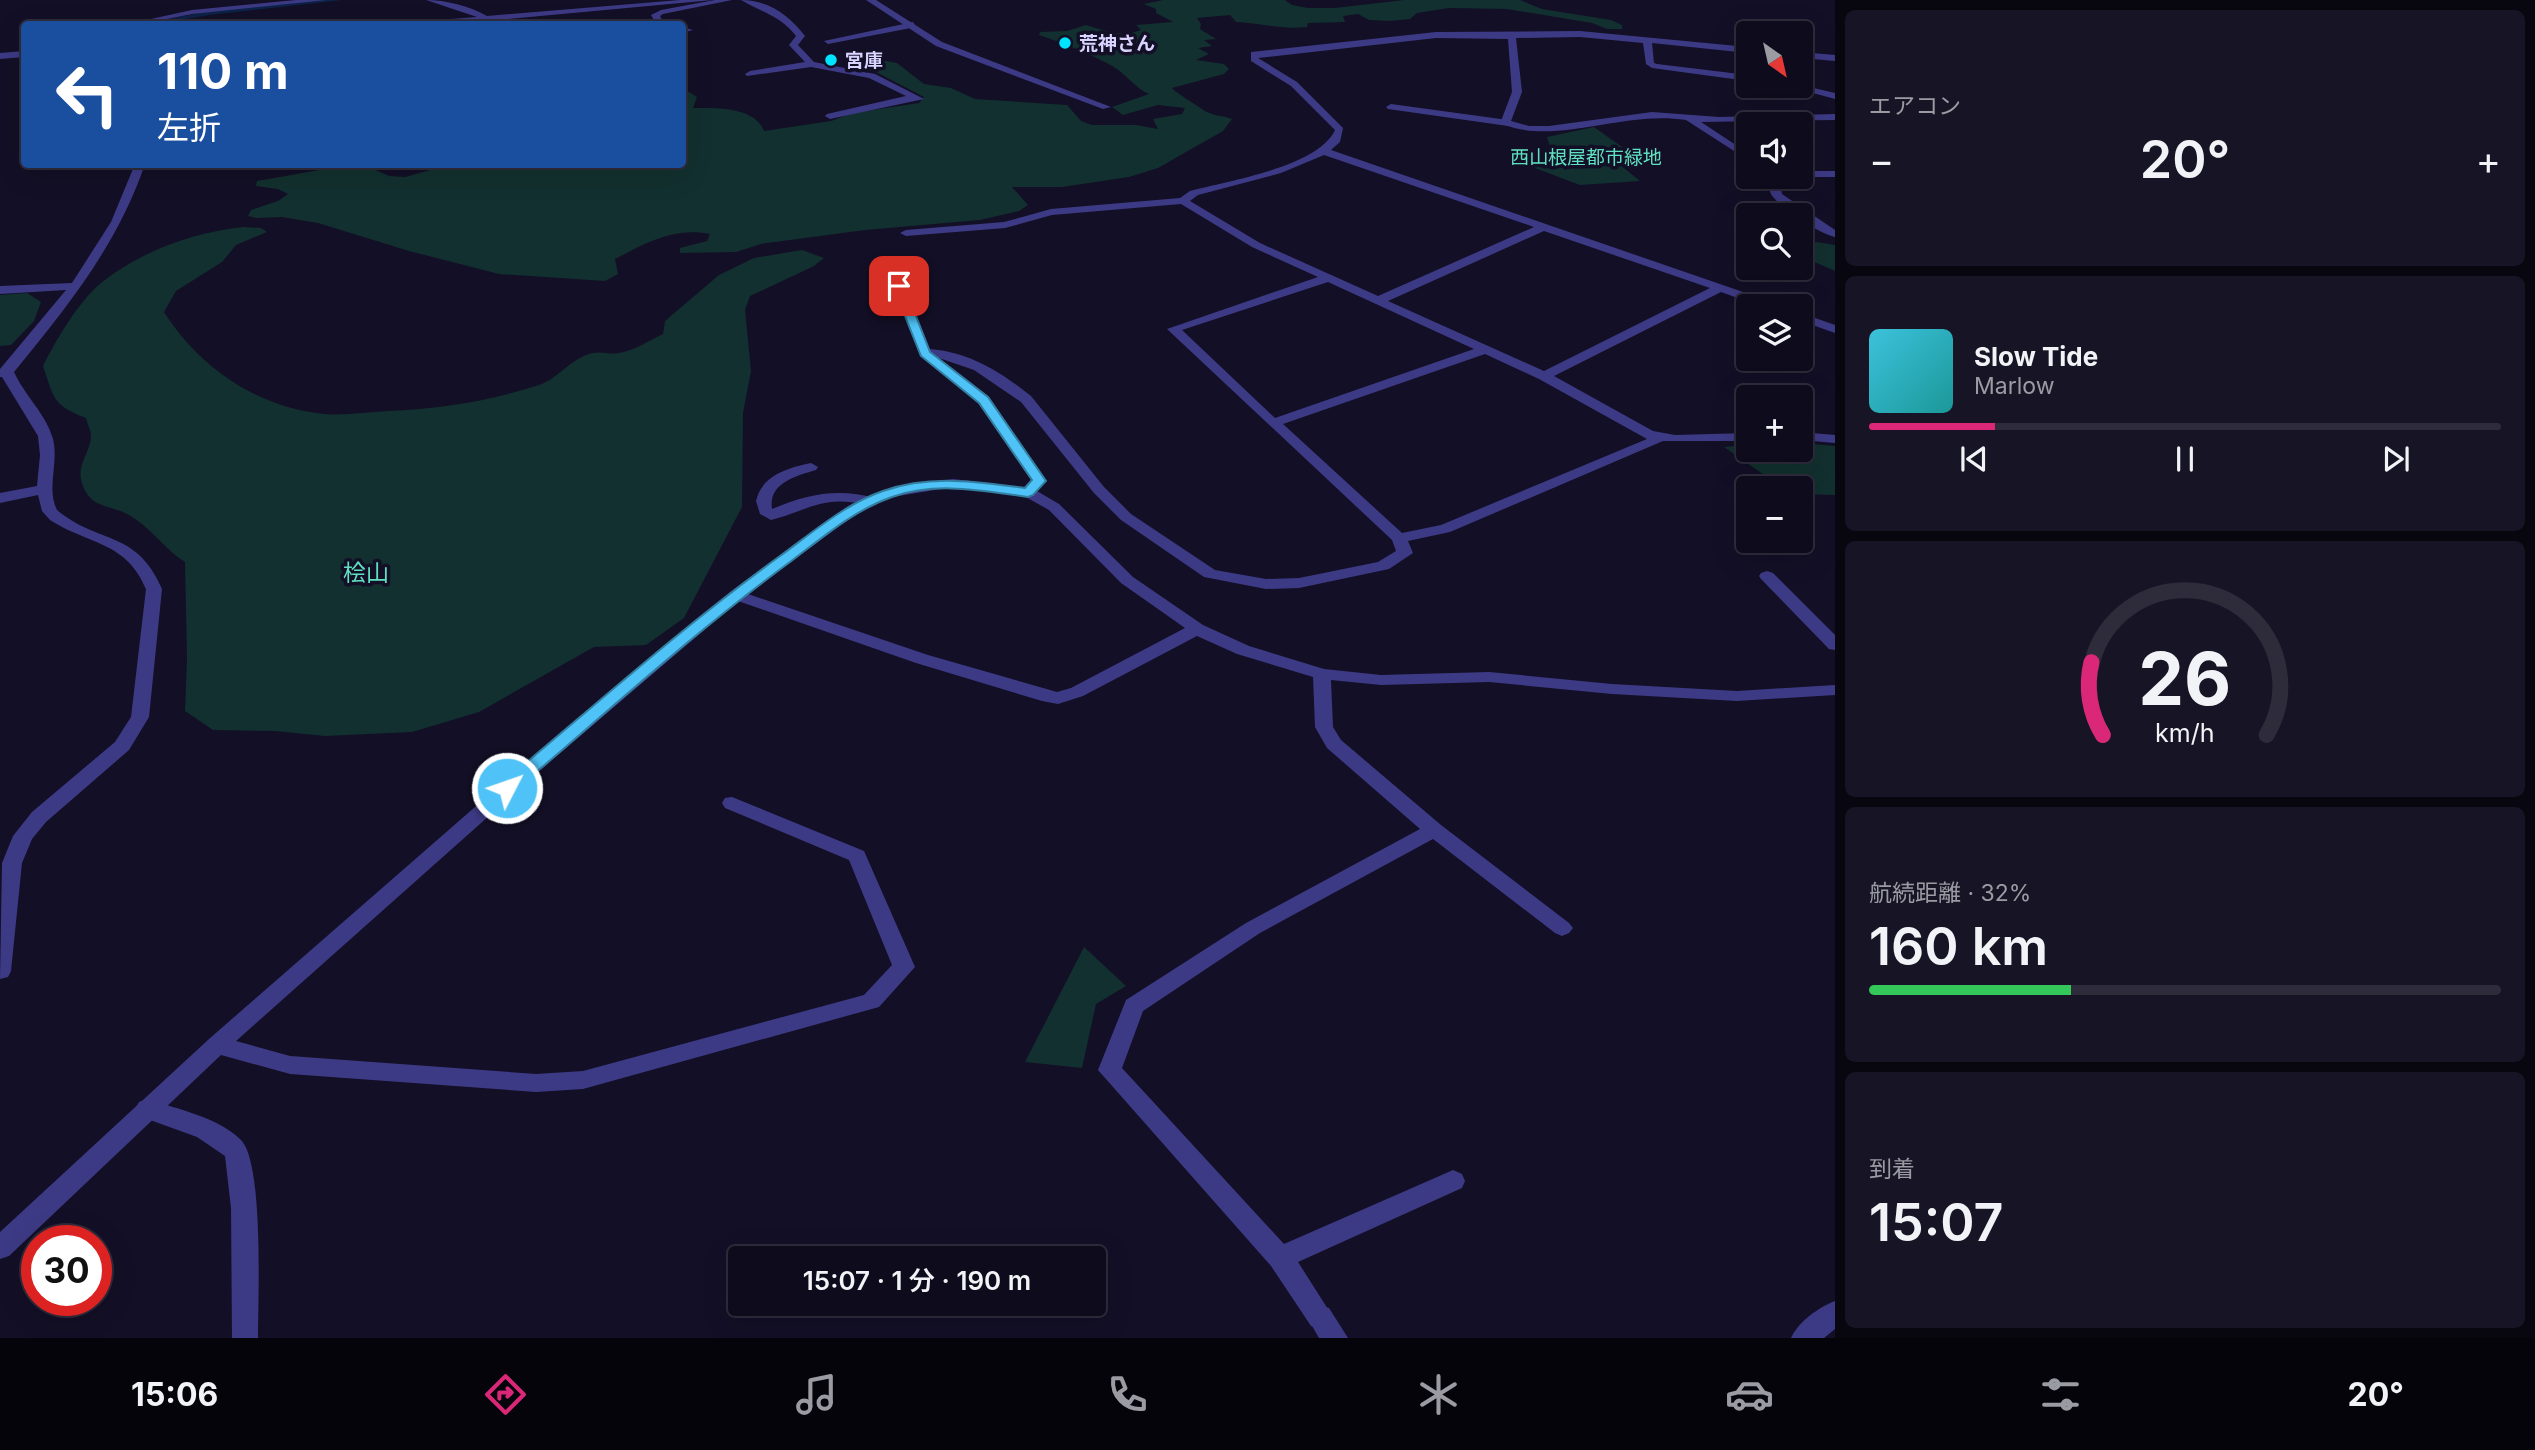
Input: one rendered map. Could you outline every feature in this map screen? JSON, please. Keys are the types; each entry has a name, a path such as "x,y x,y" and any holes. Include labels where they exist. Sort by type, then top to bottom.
{"street":[{"path":"147,21 192,12 322,0"},
{"path":"497,21 709,0"},
{"path":"658,21 655,15 661,12 728,0"},
{"path":"745,0 778,12 792,24 801,36 793,45 811,64"},
{"path":"870,0 939,44 1106,107"},
{"path":"436,1 476,13 486,21"},
{"path":"828,41 913,25"},
{"path":"906,233 1005,225 1051,212 1183,201 1194,193 1288,167 1324,151 1336,142 1340,130 1305,93 1254,59 1254,54 1436,35 1513,36 1567,33 1736,49"},
{"path":"1508,124 1506,121 1517,92 1513,36"},
{"path":"1647,42 1650,64 1655,66 1736,76"},
{"path":"0,56 21,54"},
{"path":"1813,56 1835,58"},
{"path":"750,74 811,64 872,76 918,98 831,116"},
{"path":"1813,91 1835,96"},
{"path":"1391,107 1540,130 1646,115 1671,114 1719,120 1835,117"},
{"path":"1689,118 1736,149"},
{"path":"1324,151 1737,294"},
{"path":"0,971 12,863 23,836 38,817 122,746 140,717 154,589 147,569 136,556 70,525 51,513 46,489 47,447 42,428 4,373 92,267 131,196 139,168"},
{"path":"1813,174 1835,174"},
{"path":"1774,189 1820,227 1835,234"},
{"path":"1183,201 1256,245 1544,376 1659,438"},
{"path":"1377,301 1544,227"},
{"path":"925,353 945,353 962,358 1016,391 1026,399 1100,490 1126,517 1210,574 1266,584 1299,583 1393,562 1405,553 1399,538 1173,329 1328,278"},
{"path":"0,290 77,286"},
{"path":"899,286 925,353 984,400 1039,481 1028,492"},
{"path":"1544,376 1720,288"},
{"path":"1813,321 1835,328"},
{"path":"1273,423 1486,349"},
{"path":"1829,438 1835,426"},
{"path":"1399,538 1445,529 1659,438 1736,437"},
{"path":"811,467 772,482 762,505 765,511 771,515 827,495 850,494 870,501"},
{"path":"0,1248 217,1045 545,756 736,595 853,509 870,501 913,488 953,483 1028,492 1054,507 1127,580 1197,629 1243,650 1322,674 1381,680 1489,677 1612,690 1738,696 1835,690"},
{"path":"0,498 46,489"},
{"path":"1767,576 1835,645"},
{"path":"736,595 922,660 1042,696 1058,698 1077,692 1197,629"},
{"path":"1322,674 1325,727 1334,744 1434,830 1562,928"},
{"path":"217,1045 290,1065 536,1083 583,1080 871,1001 904,967 857,856 732,803"},
{"path":"1328,1328 1280,1258 1110,1070 1134,1006 1253,928 1434,830"},
{"path":"147,1110 223,1139 238,1153 242,1180 245,1338"},
{"path":"1280,1258 1453,1181"},
{"path":"1804,1338 1835,1313"}],"green space":[{"path":"1163,0 1285,0 1292,5 1308,8 1335,8 1404,0 1520,0 1542,9 1611,20 1622,25 1622,29 1607,29 1592,23 1507,9 1449,8 1417,13 1410,19 1390,21 1369,20 1358,14 1343,16 1345,22 1308,23 1307,27 1297,28 1236,22 1230,15 1197,18 1201,24 1200,29 1216,39 1204,40 1212,46 1198,48 1209,54 1196,60 1224,64 1229,69 1224,74 1172,88 1208,112 1232,119 1223,131 1158,168 1129,177 1062,187 1012,187 1028,205 1019,211 980,220 865,230 761,244 736,252 680,253 680,248 707,241 710,234 697,232 672,235 649,242 615,259 618,274 605,281 499,274 409,251 318,223 282,217 248,216 251,210 278,201 288,194 278,189 256,186 257,181 331,168 371,168 389,176 405,177 438,168 686,168 686,92 697,97 693,108 743,113 759,123 764,131 919,103 924,97 874,71 846,67 865,60 897,63 924,84 951,88 975,99 1067,105 1081,121 1092,125 1136,125 1158,129 1153,119 1182,114 1185,108 1158,105 1123,115 1112,107 1149,94 1105,62 1039,35 1040,32 1067,31 1086,25 1112,33 1128,34 1141,30 1136,25 1173,22 1144,4"},
{"name":"西山根屋都市緑地","path":"1594,127 1632,154 1614,160 1640,181 1580,185 1527,165 1550,147 1547,137"},
{"name":"桧山","path":"244,227 261,228 267,232 236,245 222,262 176,291 164,312 195,351 232,381 276,403 324,414 445,406 502,396 539,385 585,355 625,352 663,334 665,321 719,275 754,258 802,250 824,258 814,266 750,296 745,310 751,371 743,413 742,507 684,618 646,645 594,647 479,712 412,732 325,736 275,731 213,730 185,711 185,562 135,519 96,502 86,493 81,472 91,434 86,418 60,404 43,366 76,310 101,283 133,261 169,245 206,233"},
{"path":"1813,243 1835,245 1835,271 1813,261"},
{"path":"27,293 41,302 34,321 11,345 0,346 0,295"},
{"path":"1813,444 1835,446 1835,495 1813,494 1813,476 1766,476 1746,462 1813,462"},
{"path":"1736,446 1736,455 1724,447"},
{"path":"1084,947 1126,986 1096,1004 1082,1068 1025,1062"}],"waterway":[{"path":"163,21 210,13 338,0"}],"place":[{"name":"荒神さん","path":"1065,43"},
{"name":"宮庫","path":"831,60"}],"route":[{"path":"507,788 736,595 853,509 888,494 913,488 953,483 1028,492 1039,481 984,400 925,353 899,286"}]}
